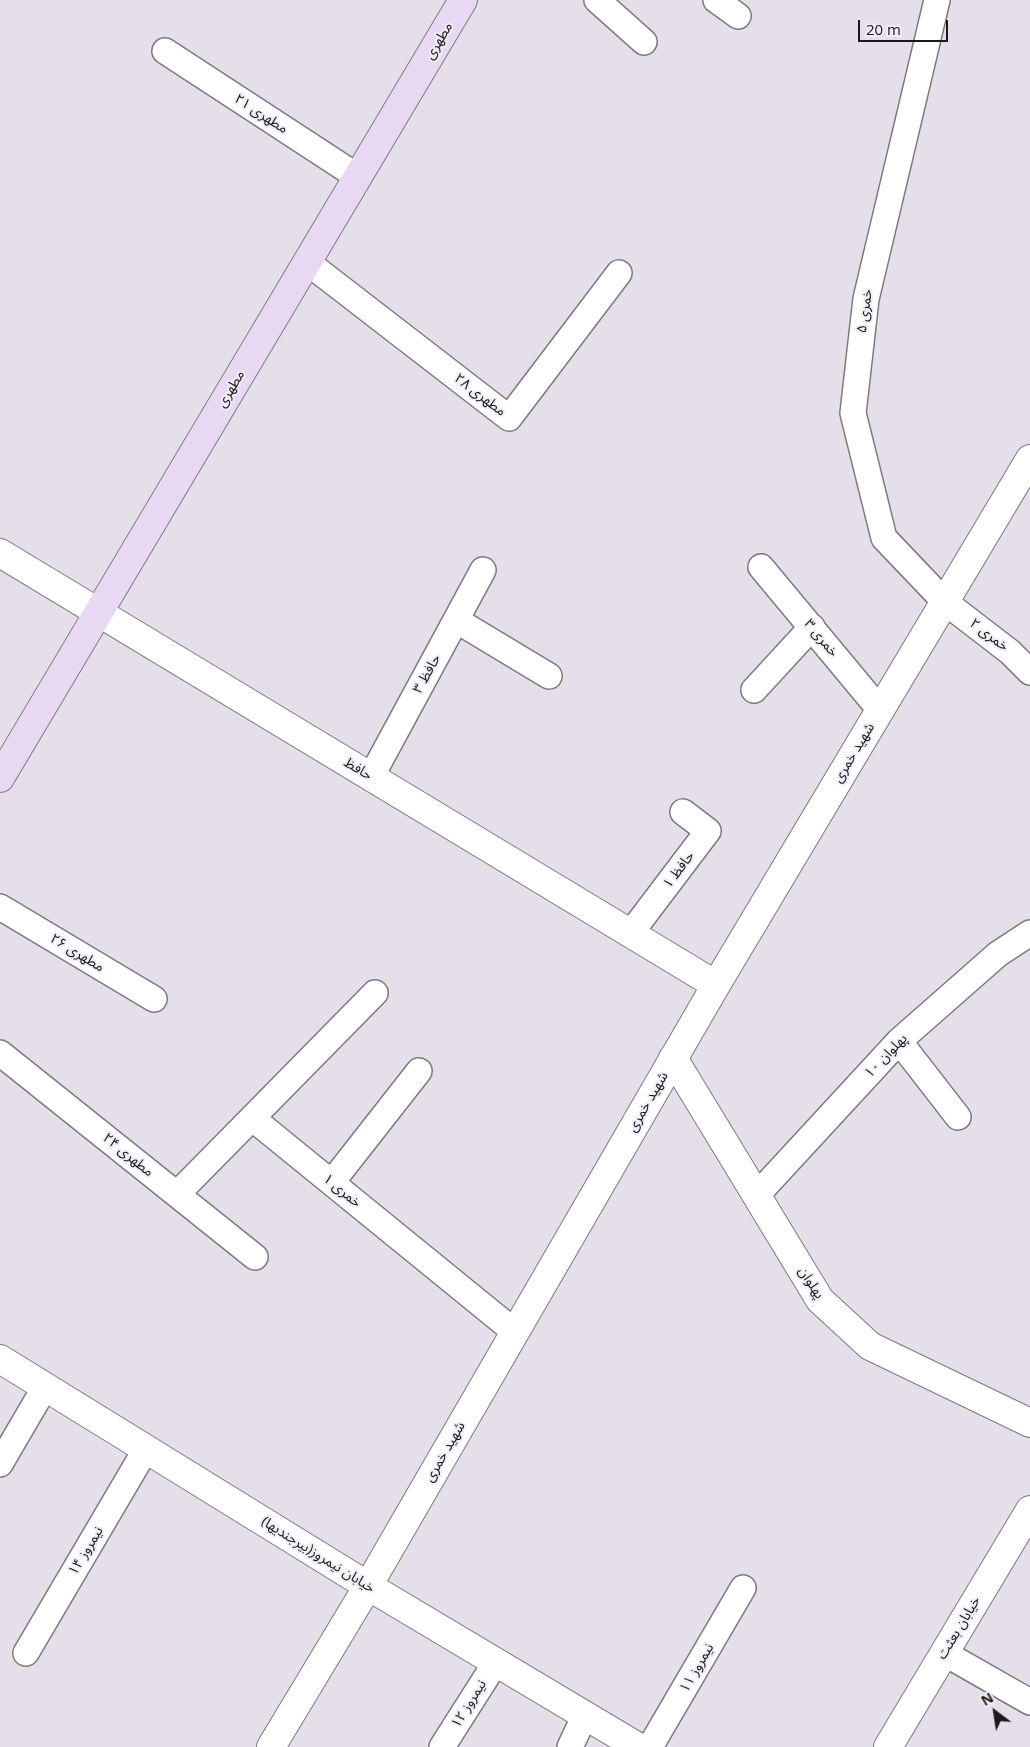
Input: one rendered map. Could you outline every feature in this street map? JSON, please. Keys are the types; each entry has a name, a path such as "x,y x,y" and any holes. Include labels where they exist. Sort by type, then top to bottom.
{"main road":[{"name":"مطهری","path":"0,778 463,0"}],"street":[{"path":"598,0 644,42"},
{"path":"716,0 738,16"},
{"name":"خمری ۵","path":"937,0 866,300 853,413 884,538 945,602"},
{"name":"مطهری ۲۱","path":"165,51 358,177"},
{"name":"مطهری ۲۸","path":"307,262 509,418 619,273"},
{"name":"شهید خمری","path":"271,1747 368,1586 716,985 1030,459"},
{"name":"حافظ","path":"0,553 716,985"},
{"name":"خمری ۳","path":"762,567 880,710"},
{"name":"حافظ ۳","path":"370,777 483,570"},
{"name":"خمری ۲","path":"945,602 1010,652 1030,672"},
{"path":"456,620 549,676"},
{"path":"754,690 812,627"},
{"name":"حافظ ۱","path":"630,934 708,831 683,812"},
{"name":"مطهری ۲۶","path":"0,907 154,998"},
{"name":"پهلوان ۱۰","path":"756,1196 899,1041 998,954 1030,933"},
{"path":"177,1194 375,993"},
{"path":"899,1041 958,1118"},
{"name":"مطهری ۲۴","path":"0,1053 256,1257"},
{"name":"پهلوان","path":"673,1058 820,1300 870,1346 1030,1423"},
{"path":"332,1182 419,1071"},
{"name":"خمری ۱","path":"252,1118 515,1332"},
{"name":"خیابان نیمروز(بیرجندیها)","path":"0,1359 368,1586 638,1747"},
{"path":"0,1464 45,1387"},
{"name":"نیمروز ۱۴","path":"26,1653 146,1449"},
{"name":"خیابان بعثت","path":"888,1747 1030,1510"},
{"name":"نیمروز ۱۱","path":"650,1747 743,1588"},
{"path":"944,1653 1030,1702"},
{"name":"نیمروز ۱۲","path":"442,1747 496,1662"},
{"path":"570,1747 585,1715"}]}
